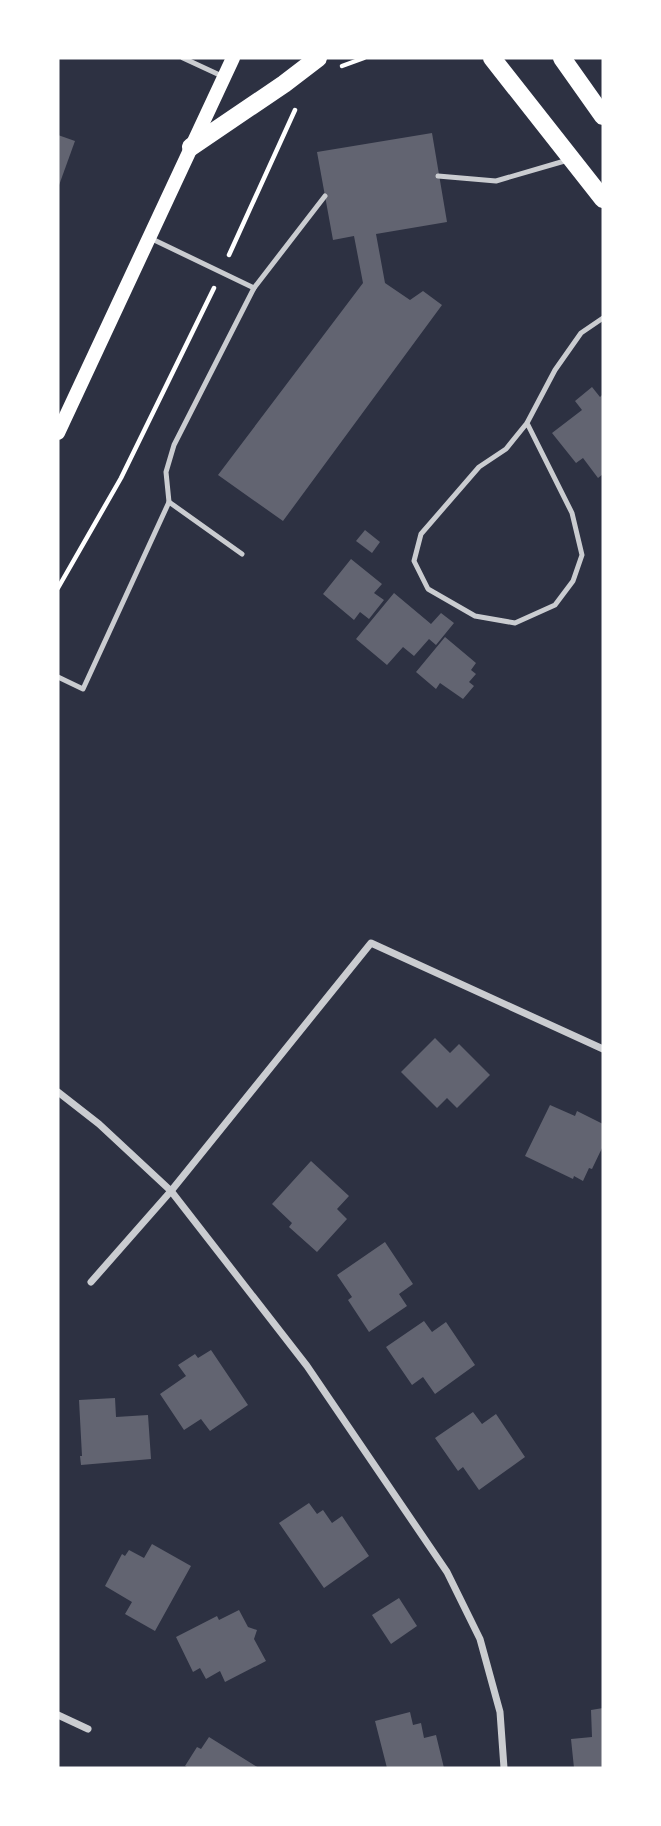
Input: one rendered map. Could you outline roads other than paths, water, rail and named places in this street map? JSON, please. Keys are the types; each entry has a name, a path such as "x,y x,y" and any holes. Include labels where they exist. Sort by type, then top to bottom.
{"main road":[{"path":"58,433 233,58"},
{"path":"191,147 318,58"},
{"path":"492,58 603,199"},
{"path":"562,58 603,116"}],"street":[{"path":"91,1282 171,1191 371,943 603,1049"},
{"path":"58,1092 99,1124 171,1191 307,1366 447,1572 480,1639 500,1713 504,1768"},
{"path":"58,1715 88,1729"}],"lane":[{"path":"183,58 224,77"},
{"path":"438,176 496,181 571,159"},
{"path":"58,677 83,689 169,502 166,472 174,445 254,288 325,196"},
{"path":"149,238 254,288"},
{"path":"527,423 572,513 582,555 573,581 555,605 515,622 475,615 428,589 414,561 421,534 479,467 506,449 527,423 555,370 581,333 603,318"},
{"path":"169,502 242,554"}]}
